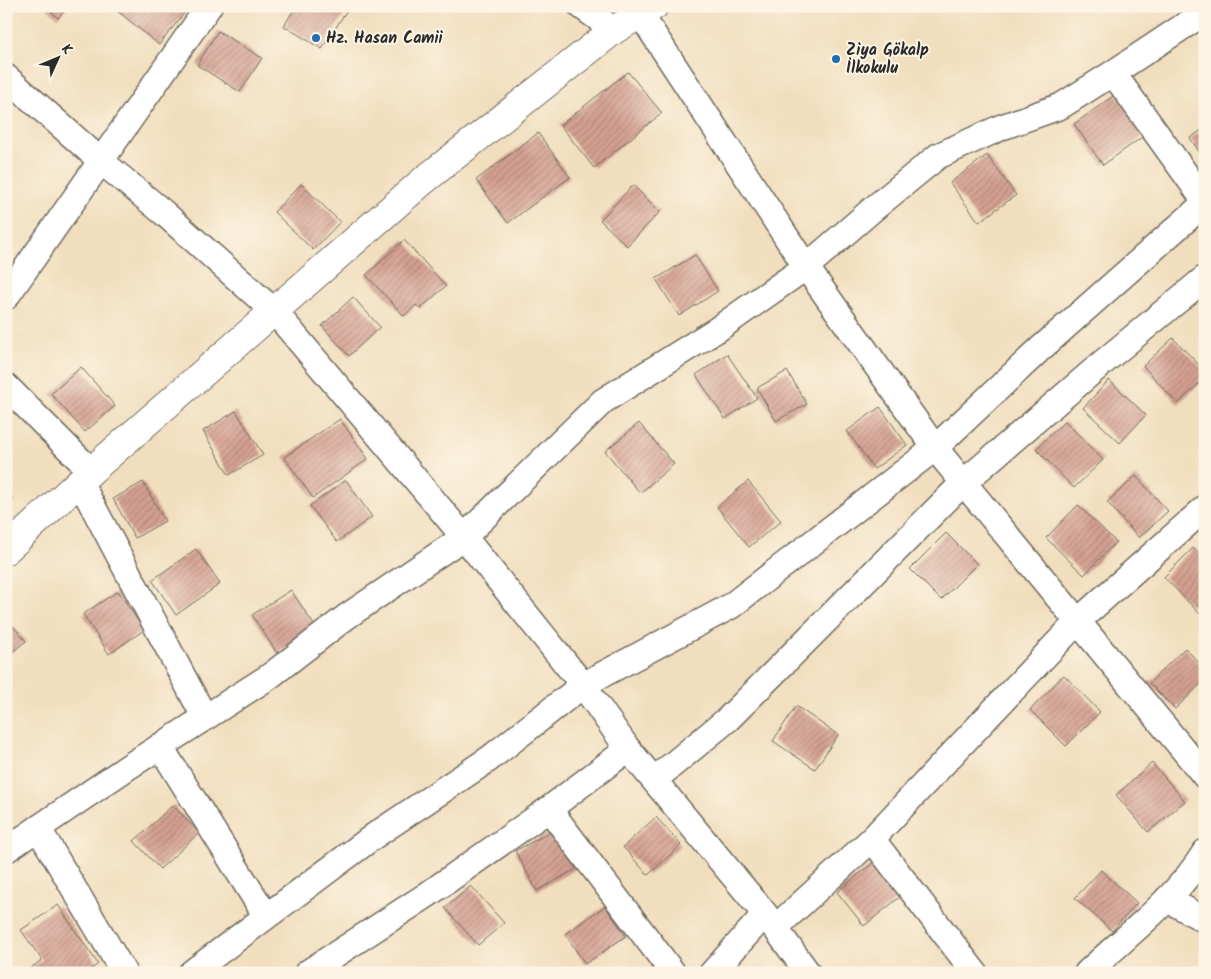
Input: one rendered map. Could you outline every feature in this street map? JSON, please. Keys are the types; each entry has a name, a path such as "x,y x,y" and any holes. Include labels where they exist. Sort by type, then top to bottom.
{"street":[{"path":"6,297 209,6"},
{"path":"581,6 614,30"},
{"path":"6,550 86,477 424,181 643,9 806,268 935,448 1205,776"},
{"path":"6,850 160,746 270,676 346,617 464,537 603,401 718,329 806,268 873,209 938,156 1002,127 1061,106 1205,12"},
{"path":"191,973 374,836 488,759 583,685 731,606 935,448 1039,350 1205,202 1113,73"},
{"path":"6,77 102,162 164,213 275,312 464,537 583,685 628,749 770,921 808,973"},
{"path":"654,780 728,719 964,483 1107,359 1205,278"},
{"path":"6,386 86,477 205,718"},
{"path":"712,973 770,921 872,839 1078,621 1205,508"},
{"path":"160,746 266,916"},
{"path":"307,973 427,895 549,810 628,749"},
{"path":"549,810 673,973"},
{"path":"38,828 124,973"},
{"path":"872,839 975,973"},
{"path":"1087,973 1167,899 1199,862 1205,852"},
{"path":"1167,899 1205,920"}],"building":[{"path":"45,6 68,6 58,18"},
{"path":"116,6 179,6 186,11 159,45 114,8"},
{"name":"Hz. Hasan Camii","path":"296,6 341,6 347,10 322,49 284,26"},
{"path":"218,31 262,58 240,92 197,65"},
{"path":"628,72 662,113 594,168 560,125"},
{"path":"1116,94 1145,135 1103,165 1074,124"},
{"path":"1205,128 1205,160 1190,138"},
{"path":"538,133 570,177 508,223 476,180"},
{"path":"987,155 1016,195 979,222 950,183"},
{"path":"301,184 340,222 313,250 274,212"},
{"path":"633,185 660,212 627,246 600,220"},
{"path":"404,240 446,286 420,309 416,305 404,316 366,275"},
{"path":"695,255 718,291 679,316 656,279"},
{"path":"353,297 380,327 349,356 322,326"},
{"path":"1173,338 1205,371 1205,378 1178,404 1143,366"},
{"path":"727,354 757,398 725,419 696,375"},
{"path":"81,367 115,406 85,432 51,394"},
{"path":"787,371 807,404 776,421 757,388"},
{"path":"1109,380 1146,415 1120,443 1083,408"},
{"path":"880,407 907,445 874,469 847,431"},
{"path":"236,411 263,455 229,475 203,431"},
{"path":"340,419 368,459 313,498 284,457"},
{"path":"1065,421 1103,460 1074,488 1036,449"},
{"path":"639,423 674,464 640,493 605,451"},
{"path":"1136,476 1168,511 1139,538 1107,502"},
{"path":"346,480 372,517 337,542 310,506"},
{"path":"748,481 781,521 749,547 717,507"},
{"path":"143,482 165,521 135,538 113,499"},
{"path":"6,493 13,499 6,507"},
{"path":"1078,505 1116,542 1084,575 1046,538"},
{"path":"946,533 977,564 941,600 910,569"},
{"path":"1193,548 1205,559 1205,612 1201,615 1164,577"},
{"path":"196,549 220,584 176,615 152,580"},
{"path":"291,590 316,628 277,653 252,615"},
{"path":"118,591 144,630 109,654 83,614"},
{"path":"6,618 26,641 6,657"},
{"path":"1185,648 1205,669 1205,680 1175,709 1149,683"},
{"path":"1064,675 1100,712 1066,746 1030,710"},
{"path":"796,706 838,735 815,769 773,741"},
{"path":"1152,763 1185,801 1148,832 1116,795"},
{"path":"173,805 199,833 160,869 134,841"},
{"path":"656,817 681,845 648,875 623,847"},
{"path":"554,830 576,869 537,891 515,851"},
{"path":"874,862 901,896 864,926 837,892"},
{"path":"1101,870 1137,903 1112,931 1075,898"},
{"path":"471,886 504,923 478,945 445,908"},
{"path":"58,905 98,964 86,973 24,973 42,960 21,930"},
{"path":"605,906 626,936 585,964 565,934"}],"place":[{"name":"Hz. Hasan Camii","path":"316,38"},
{"name":"Ziya Gökalp İlkokulu","path":"836,59"}]}
